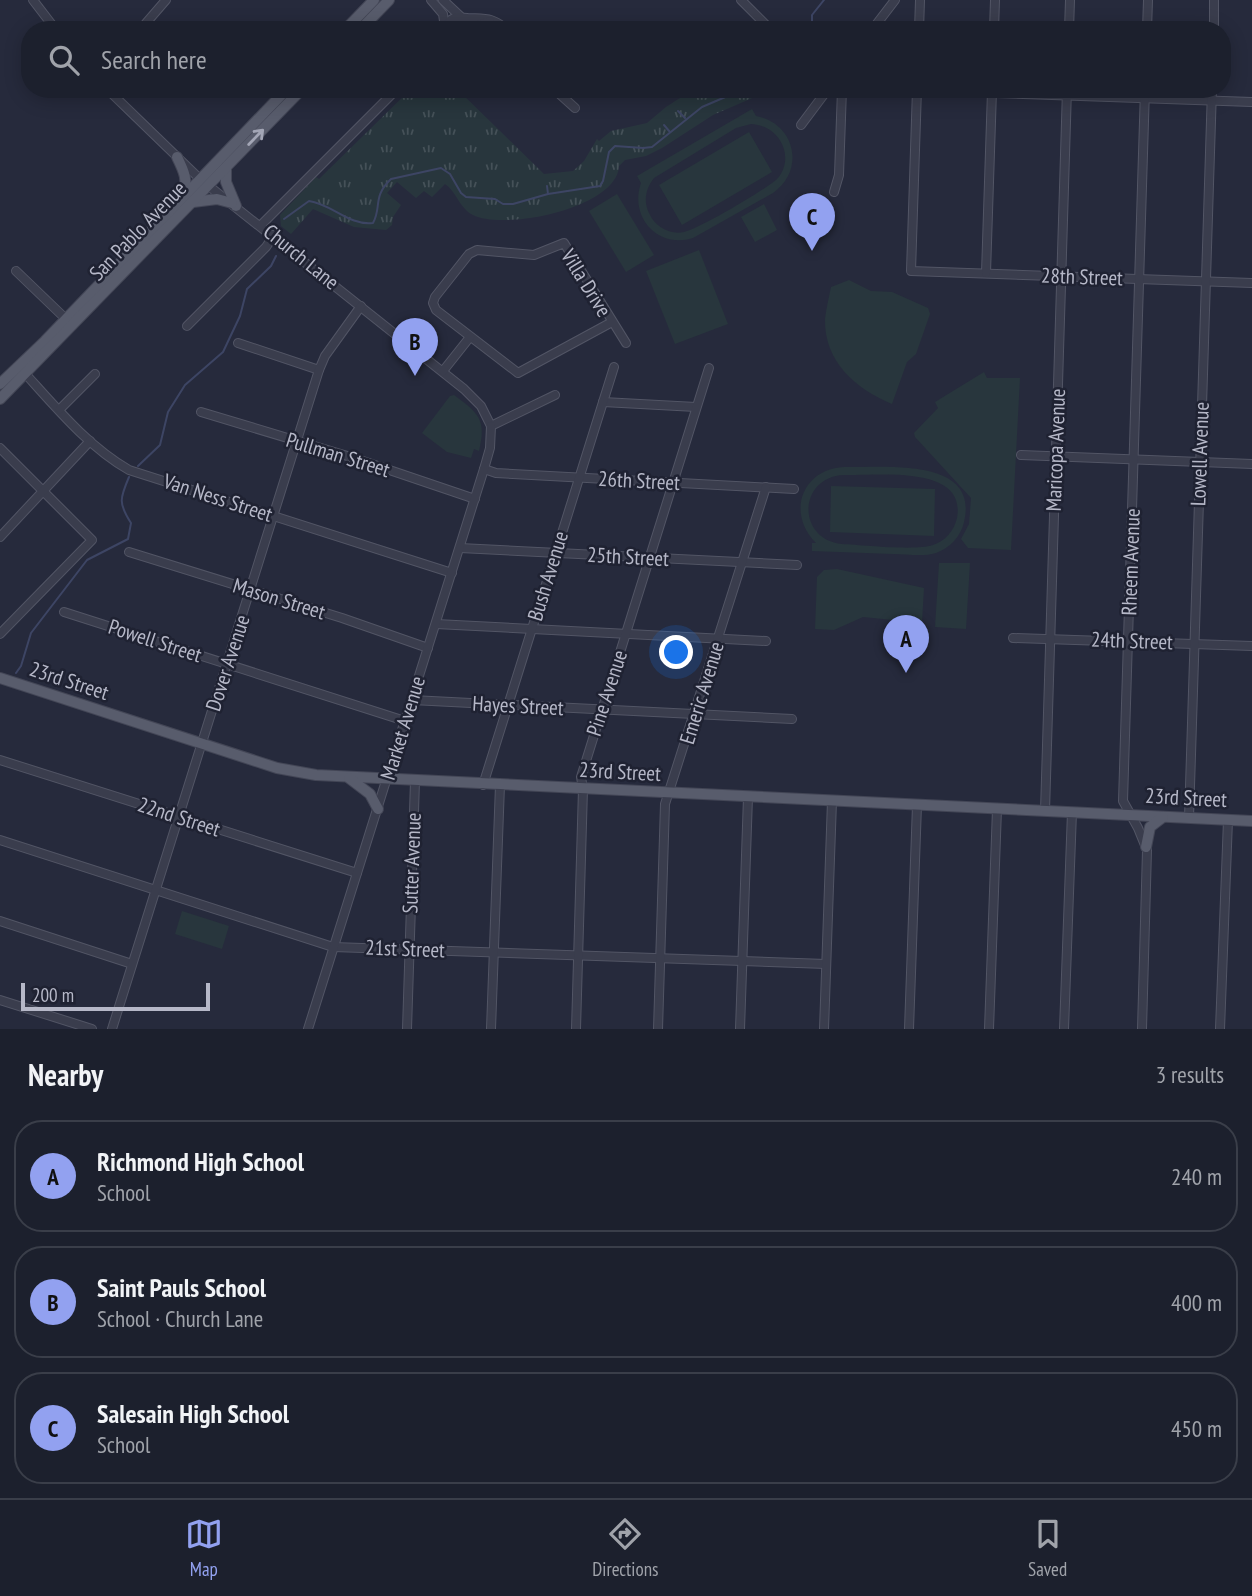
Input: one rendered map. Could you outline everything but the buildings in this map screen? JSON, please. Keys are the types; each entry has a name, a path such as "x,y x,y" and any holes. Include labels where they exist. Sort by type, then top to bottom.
{"main road":[{"path":"354,21 374,0"},
{"path":"368,21 388,0"},
{"name":"San Pablo Avenue","path":"69,322 134,263 193,202 205,182 281,98"},
{"path":"272,120 283,98"},
{"name":"San Pablo Avenue","path":"0,396 181,198 226,168 293,98"},
{"path":"177,157 186,179 181,198"},
{"path":"226,168 226,182 234,204"},
{"path":"193,202 217,199 234,204"},
{"path":"134,263 134,257 152,239 155,228"},
{"name":"San Pablo Avenue","path":"0,385 22,370"},
{"path":"0,385 0,396"},
{"name":"23rd Street","path":"0,678 287,770 349,778 1252,821"},
{"path":"349,778 370,794 378,809"},
{"path":"1146,846 1150,827 1163,817"}],"street":[{"path":"33,0 49,21"},
{"path":"148,21 166,0"},
{"path":"431,0 443,14 444,21"},
{"path":"443,0 468,21"},
{"path":"740,0 762,21"},
{"path":"879,21 895,0"},
{"path":"919,21 920,0"},
{"path":"994,21 995,0"},
{"path":"1069,21 1070,0"},
{"path":"1147,21 1148,0"},
{"path":"1213,21 1214,0"},
{"path":"450,21 462,17 486,17 496,20"},
{"path":"489,21 496,20"},
{"name":"Church Lane","path":"116,98 205,182 443,371 481,406 491,426"},
{"path":"261,225 388,98"},
{"path":"564,98 575,108"},
{"path":"801,125 821,98"},
{"path":"834,192 839,175 842,98"},
{"name":"28th Street","path":"917,98 911,271 1252,283"},
{"path":"986,273 992,98"},
{"name":"Maricopa Avenue","path":"1045,811 1067,98"},
{"path":"1132,98 1252,102"},
{"name":"Lowell Avenue","path":"1189,818 1211,98"},
{"name":"Rheem Avenue","path":"1142,1029 1148,861 1146,846 1123,801 1145,99"},
{"path":"187,326 266,247 274,235"},
{"name":"Villa Drive","path":"564,243 612,322 519,373 470,337 436,310 433,303 469,254 477,250 534,255 564,243"},
{"path":"16,271 69,322"},
{"name":"Dover Avenue","path":"112,1029 319,370 325,356 361,306"},
{"path":"612,322 625,343"},
{"path":"443,371 470,337"},
{"path":"238,343 319,370"},
{"name":"Bush Avenue","path":"483,785 614,367"},
{"name":"Pine Avenue","path":"576,1029 583,789 580,777 709,368"},
{"name":"Van Ness Street","path":"22,370 90,441 128,470 452,573"},
{"path":"60,409 95,374"},
{"path":"491,426 555,395"},
{"path":"603,402 696,407"},
{"name":"Pullman Street","path":"201,412 475,499"},
{"name":"Market Avenue","path":"308,1029 475,499 490,448 491,426"},
{"path":"0,537 90,441"},
{"path":"0,448 92,540 0,634"},
{"path":"1021,455 1252,464"},
{"name":"26th Street","path":"484,469 496,473 794,489"},
{"name":"Emeric Avenue","path":"657,1029 665,804 766,487"},
{"name":"25th Street","path":"460,548 797,565"},
{"name":"Mason Street","path":"130,552 342,618 428,648"},
{"name":"Powell Street","path":"64,612 405,721"},
{"path":"436,624 766,641"},
{"name":"24th Street","path":"1013,638 1252,646"},
{"name":"Hayes Street","path":"412,700 792,719"},
{"name":"22nd Street","path":"0,760 357,873"},
{"name":"Sutter Avenue","path":"407,1029 415,781"},
{"path":"491,1029 500,785"},
{"path":"740,1029 748,797"},
{"path":"824,1029 832,801"},
{"path":"909,1029 917,805"},
{"path":"989,1029 997,809"},
{"path":"1064,1029 1072,812"},
{"path":"1220,1029 1228,820"},
{"name":"21st Street","path":"0,840 333,947 826,964"},
{"path":"0,921 132,964"},
{"path":"0,1000 92,1029"}],"green space":[{"path":"402,98 466,98 544,174 573,171 584,161 597,139 599,141 611,131 647,123 680,98 752,98 713,115 646,156 625,160 619,166 613,181 600,194 580,204 533,218 488,219 469,212 445,184 432,197 424,191 416,198 397,182 387,193 401,205 393,217 392,225 386,230 354,227 313,209 291,234 281,226 280,215 316,177 319,179"},
{"path":"752,109 756,116 769,120 780,128 792,149 790,172 773,193 693,238 668,239 649,227 639,207 641,183 637,176","holes":["751,124 761,126 776,135 784,151 785,160 778,178 748,199 691,230 673,232 655,222 647,208 646,199 647,190 654,178 736,128"]},
{"path":"749,132 772,172 682,225 659,185"},
{"path":"617,194 654,255 626,272 589,211"},
{"path":"764,204 777,230 755,242 741,217"},
{"path":"699,250 728,324 675,344 646,271"},
{"path":"849,280 871,291 892,292 928,308 930,314 916,354 907,362 892,404 855,382 836,361 830,348 825,319 831,287"},
{"path":"984,372 987,378 1020,378 1011,550 968,548 961,539 969,524 971,498 914,433 938,408 935,402"},
{"path":"454,395 475,412 481,424 479,451 474,449 471,458 447,452 422,433 450,396"},
{"path":"844,467 903,467 943,476 957,486 965,501 964,522 960,532 946,548 931,554 812,551 812,543 816,543 802,519 803,494 818,476","holes":["844,475 896,475 934,481 948,489 956,501 957,518 954,527 941,541 925,547 842,544 827,540 816,531 810,520 808,508 811,496 818,486 829,478"]},
{"path":"831,486 935,489 934,536 830,532"},
{"path":"939,563 970,563 966,629 935,627"},
{"path":"837,569 924,588 922,623 863,617 834,630 815,629 817,577 824,570"},
{"path":"182,911 229,926 222,949 175,934"}],"waterway":[{"path":"812,21 812,15 824,0"},
{"path":"284,219 309,201 356,221 373,223 381,191 391,179 441,168 450,174 466,197 495,199 503,204 600,186 609,152 615,146 652,147 702,107 723,98"},
{"path":"678,111 685,118"},
{"path":"664,125 670,132"},
{"path":"547,186 548,194"},
{"path":"138,466 160,445 168,412 185,385 223,352 240,316 247,289 271,266 276,256"},
{"path":"16,673 21,666 31,633 87,560 128,539 131,523 122,500 129,477"}],"place":[{"name":"Salesain High School","path":"812,251"},
{"name":"Saint Pauls School","path":"415,376"},
{"name":"Richmond High School","path":"906,673"}]}
